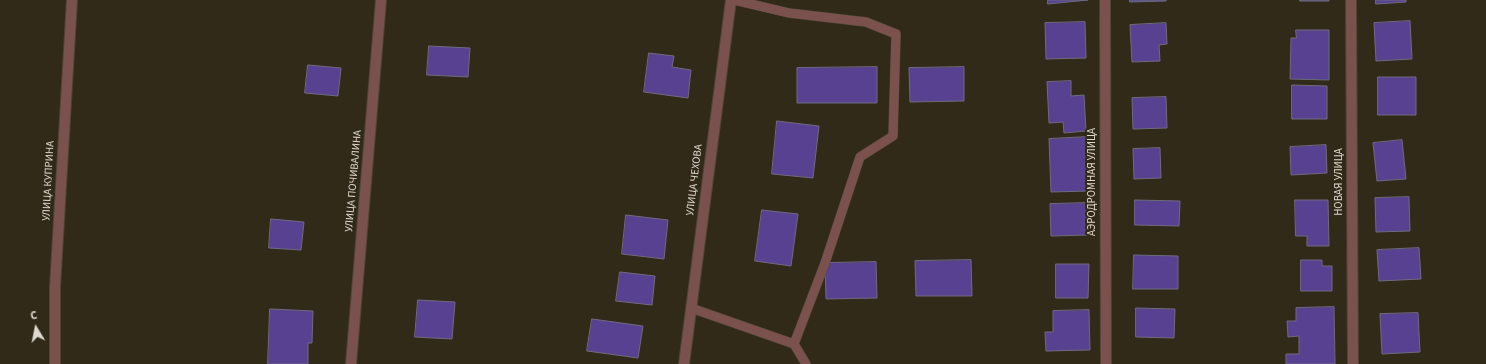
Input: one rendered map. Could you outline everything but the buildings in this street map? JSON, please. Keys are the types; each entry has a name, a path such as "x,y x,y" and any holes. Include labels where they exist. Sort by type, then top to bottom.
{"street":[{"name":"УЛИЦА КУПРИНА","path":"55,364 56,287 72,0"},
{"name":"УЛИЦА ПОЧИВАЛИНА","path":"351,364 381,0"},
{"name":"УЛИЦА ЧЕХОВА","path":"684,364 732,0"},
{"name":"АЭРОДРОМНАЯ УЛИЦА","path":"1105,0 1106,364"},
{"name":"НОВАЯ УЛИЦА","path":"1351,0 1353,364"}],"lane":[{"path":"732,0 789,13 866,22 896,34 893,136 860,157 825,263 794,344"},
{"path":"691,308 794,344 806,364"}]}
